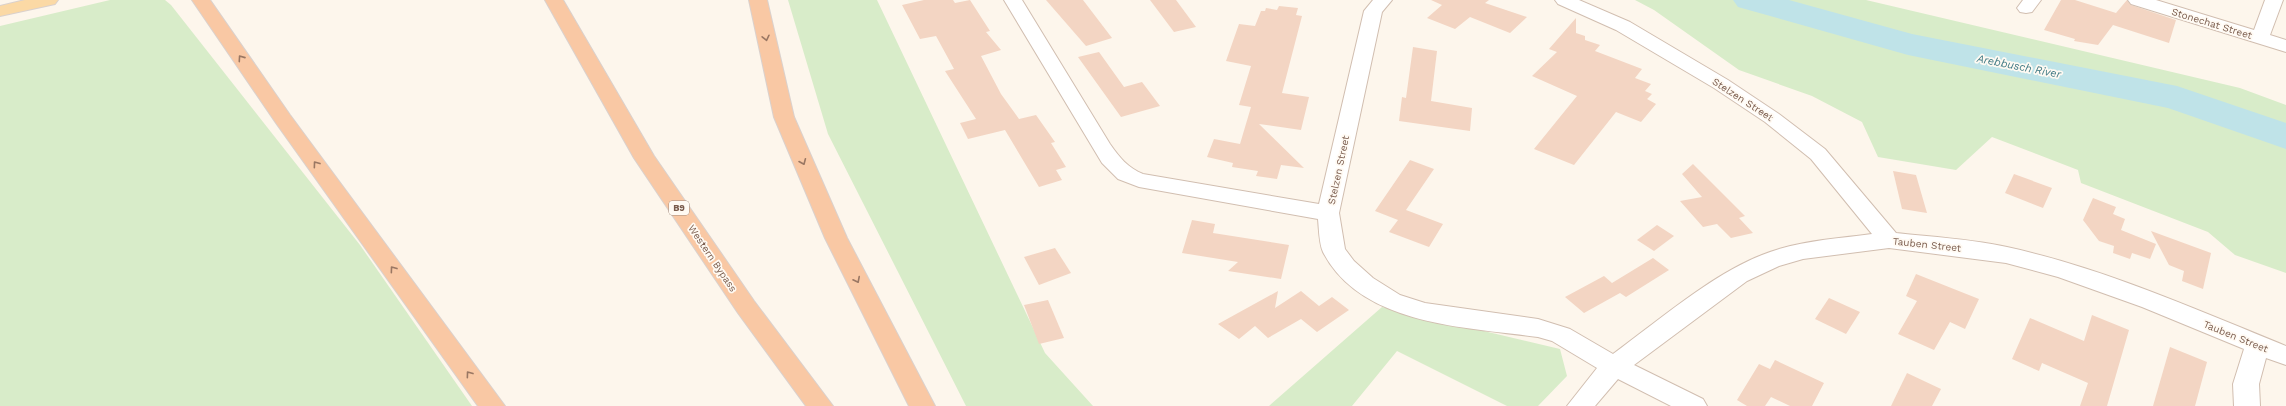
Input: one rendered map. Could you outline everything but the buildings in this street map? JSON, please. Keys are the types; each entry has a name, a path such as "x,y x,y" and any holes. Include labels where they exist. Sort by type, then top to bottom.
{"highway":[{"path":"201,0 283,119 492,406"},
{"name":"Western Bypass","path":"554,0 645,158 746,307 820,406"},
{"path":"758,0 784,117 836,238 922,406"}],"main road":[{"path":"0,11 49,0"}],"street":[{"path":"1013,0 1101,146 1117,169 1126,176 1139,180 1328,213"},
{"name":"Stelzen Street","path":"1383,0 1373,11 1328,213 1334,250 1346,267 1365,284 1392,301 1423,312 1538,328 1561,335 1614,366 1694,406"},
{"name":"Stelzen Street","path":"1564,0 1623,26 1721,84 1772,118 1818,154 1889,240"},
{"name":"Stonechat Street","path":"2137,0 2286,46"},
{"path":"2260,38 2274,0"},
{"name":"Tauben Street","path":"1580,406 1614,366 1739,275 1771,260 1803,251 1889,240 1955,247 2006,255 2064,270 2150,301 2286,356"},
{"path":"2247,406 2246,384 2258,345"}],"green space":[{"path":"110,0 165,0 171,5 360,245 472,406 0,406 0,26"},
{"path":"788,0 877,0 1045,353 1093,406 966,406 828,134"},
{"path":"1635,0 1866,0 2240,88 2286,105 2286,273 2235,255 2208,232 2081,183 2078,170 1992,137 1956,170 1878,157 1862,122 1812,96 1739,70 1654,10"},
{"path":"1382,307 1560,349 1567,376 1538,406 1507,406 1397,351 1352,406 1269,406"}],"waterway":[{"name":"Arebbusch River","path":"1750,0 1908,44 2177,98 2286,137"}]}
